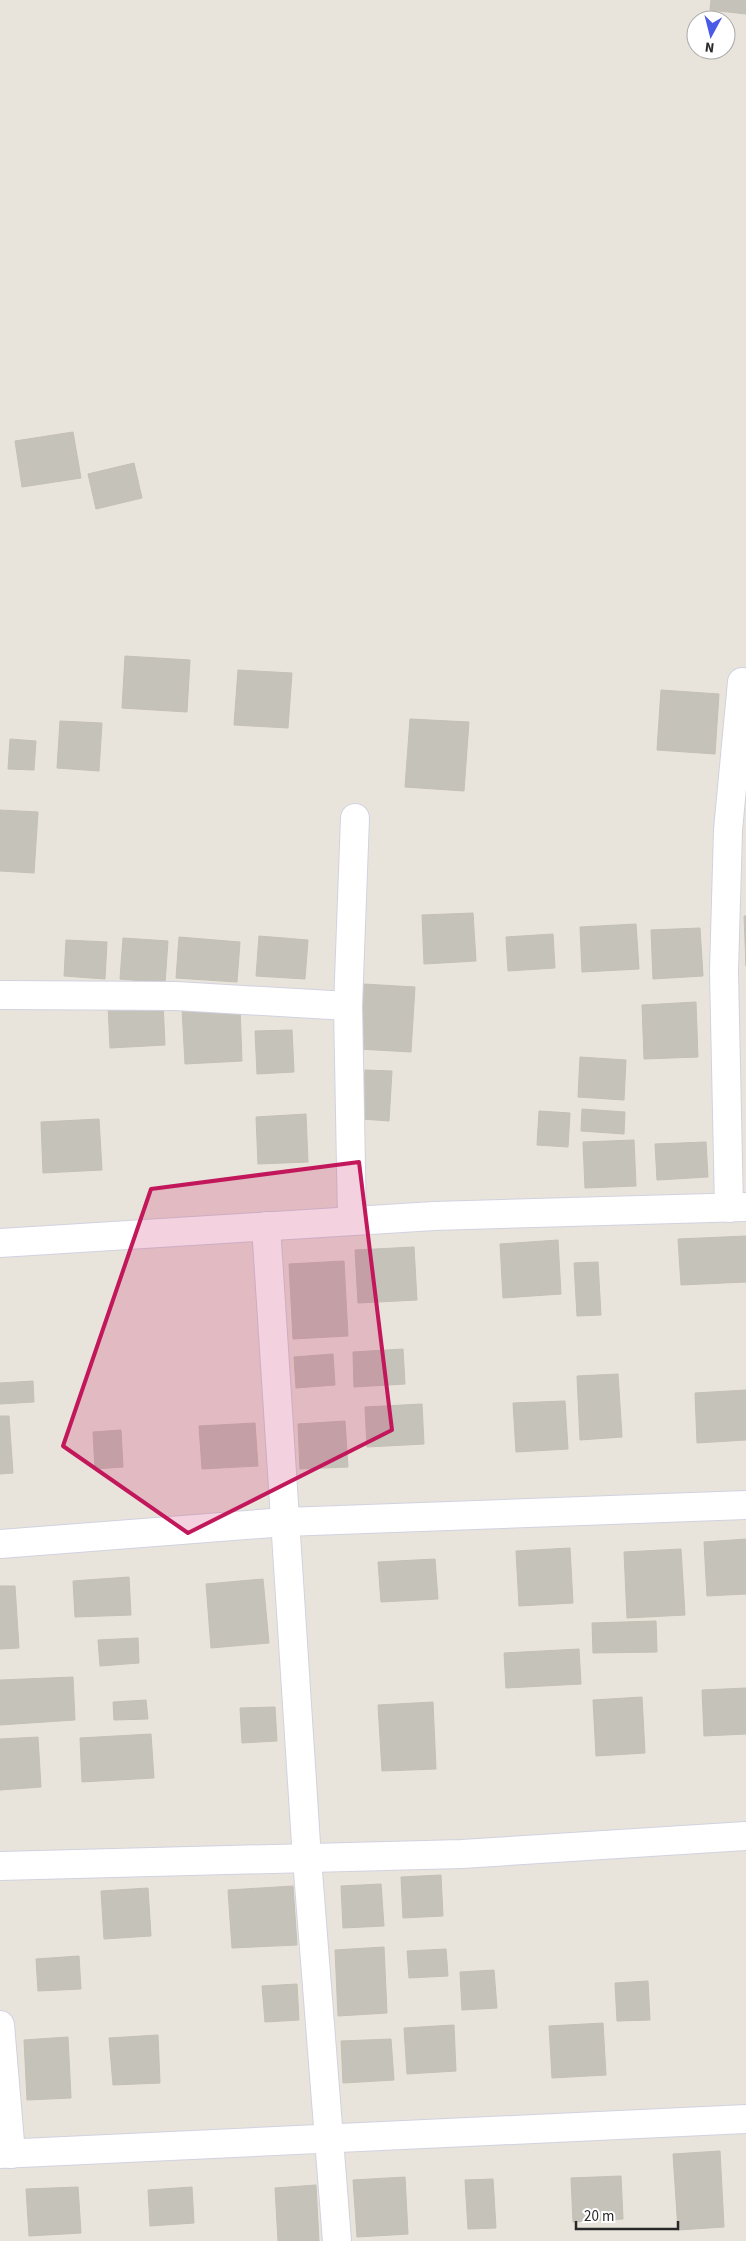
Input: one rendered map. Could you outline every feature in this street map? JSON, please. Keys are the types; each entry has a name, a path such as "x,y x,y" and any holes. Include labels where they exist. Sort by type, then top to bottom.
{"street":[{"path":"0,1244 434,1216 738,1208 724,971 728,830 742,682"},
{"path":"352,1221 348,1006 355,818"},
{"path":"0,995 176,996 348,1006"},
{"path":"266,1226 307,1859 337,2241"},
{"path":"0,1544 285,1522 746,1505"},
{"path":"0,1866 462,1854 746,1836"},
{"path":"0,2026 5,2154 746,2118"}],"highlighted area":[{"path":"359,1162 392,1430 188,1533 63,1446 151,1189"}],"building":[{"path":"711,0 746,0 746,14 736,13 736,10 710,10"},
{"path":"73,432 81,478 22,487 15,441"},
{"path":"134,463 142,498 96,509 88,474"},
{"path":"125,656 190,660 187,712 122,708"},
{"path":"238,670 292,673 288,728 234,725"},
{"path":"661,690 719,694 715,754 657,750"},
{"path":"410,719 469,722 464,791 405,787"},
{"path":"60,721 102,723 99,771 57,768"},
{"path":"10,739 36,741 34,770 8,769"},
{"path":"0,810 38,812 34,873 0,871"},
{"path":"473,913 476,961 424,964 422,915"},
{"path":"744,916 746,916 746,966"},
{"path":"636,924 639,969 582,972 580,927"},
{"path":"700,928 703,976 653,979 651,930"},
{"path":"553,934 555,968 508,971 506,937"},
{"path":"259,936 308,940 305,979 256,976"},
{"path":"179,937 240,942 237,982 176,978"},
{"path":"123,938 168,941 165,983 120,979"},
{"path":"66,940 107,942 105,979 64,976"},
{"path":"363,984 415,987 411,1052 359,1049"},
{"path":"163,1002 165,1045 110,1048 108,1005"},
{"path":"696,1002 698,1057 644,1059 642,1005"},
{"path":"240,1006 242,1061 185,1064 182,1009"},
{"path":"292,1030 294,1072 257,1074 255,1031"},
{"path":"580,1057 626,1060 624,1100 578,1097"},
{"path":"365,1070 392,1071 389,1121 362,1119"},
{"path":"582,1109 625,1112 624,1134 581,1131"},
{"path":"539,1111 570,1113 568,1147 537,1145"},
{"path":"306,1114 308,1162 258,1164 256,1117"},
{"path":"99,1119 102,1170 43,1173 41,1122"},
{"path":"634,1140 636,1186 585,1188 583,1142"},
{"path":"706,1142 708,1177 657,1180 655,1144"},
{"path":"746,1236 746,1282 681,1285 678,1239"},
{"path":"558,1240 561,1294 503,1298 500,1244"},
{"path":"414,1247 417,1300 358,1303 355,1250"},
{"path":"344,1261 348,1336 293,1339 289,1264"},
{"path":"598,1262 601,1315 577,1316 574,1263"},
{"path":"403,1349 405,1384 354,1387 353,1352"},
{"path":"333,1354 335,1385 296,1388 294,1357"},
{"path":"618,1374 622,1437 580,1440 577,1376"},
{"path":"33,1381 34,1402 0,1404 0,1383"},
{"path":"746,1390 746,1440 697,1443 695,1393"},
{"path":"565,1401 568,1449 516,1452 513,1403"},
{"path":"422,1404 424,1444 367,1447 365,1407"},
{"path":"0,1416 9,1416 13,1473 0,1474"},
{"path":"345,1421 348,1467 300,1469 298,1424"},
{"path":"255,1423 258,1466 202,1469 199,1426"},
{"path":"121,1430 123,1467 95,1469 93,1432"},
{"path":"746,1539 746,1594 707,1596 704,1542"},
{"path":"570,1548 573,1603 519,1606 516,1551"},
{"path":"681,1549 685,1615 627,1618 624,1552"},
{"path":"435,1559 438,1599 381,1602 378,1562"},
{"path":"129,1577 131,1615 75,1617 73,1581"},
{"path":"263,1579 269,1643 211,1648 206,1584"},
{"path":"0,1586 15,1586 19,1648 0,1649"},
{"path":"656,1621 657,1652 593,1653 592,1623"},
{"path":"138,1638 139,1663 100,1666 98,1640"},
{"path":"579,1649 581,1684 506,1688 504,1653"},
{"path":"73,1677 75,1720 0,1725 0,1680"},
{"path":"746,1688 746,1734 704,1736 702,1690"},
{"path":"642,1697 645,1753 596,1756 593,1700"},
{"path":"146,1700 148,1719 114,1720 113,1702"},
{"path":"433,1702 436,1769 382,1771 378,1705"},
{"path":"275,1707 277,1741 242,1743 240,1708"},
{"path":"151,1734 154,1778 82,1782 80,1738"},
{"path":"38,1737 41,1787 0,1790 0,1739"},
{"path":"441,1875 443,1916 403,1918 401,1877"},
{"path":"381,1884 384,1926 343,1928 341,1886"},
{"path":"293,1886 297,1945 232,1948 228,1890"},
{"path":"148,1888 151,1936 104,1939 101,1891"},
{"path":"384,1947 387,2013 338,2016 335,1950"},
{"path":"446,1949 448,1976 409,1978 407,1951"},
{"path":"79,1956 81,1989 38,1991 36,1959"},
{"path":"494,1970 497,2008 462,2010 460,1972"},
{"path":"648,1981 650,2020 617,2021 615,1983"},
{"path":"297,1984 299,2020 265,2022 262,1986"},
{"path":"603,2023 606,2075 552,2078 549,2026"},
{"path":"454,2025 456,2071 407,2074 404,2028"},
{"path":"158,2035 160,2083 113,2085 109,2038"},
{"path":"68,2037 71,2098 27,2100 24,2040"},
{"path":"391,2039 394,2080 343,2083 341,2041"},
{"path":"720,2151 724,2227 678,2230 673,2154"},
{"path":"621,2176 623,2219 573,2222 571,2178"},
{"path":"405,2177 408,2234 357,2237 353,2180"},
{"path":"493,2179 496,2228 468,2229 465,2180"},
{"path":"316,2185 319,2241 278,2241 275,2188"},
{"path":"78,2187 81,2233 29,2236 26,2189"},
{"path":"192,2187 194,2223 150,2226 148,2190"}]}
